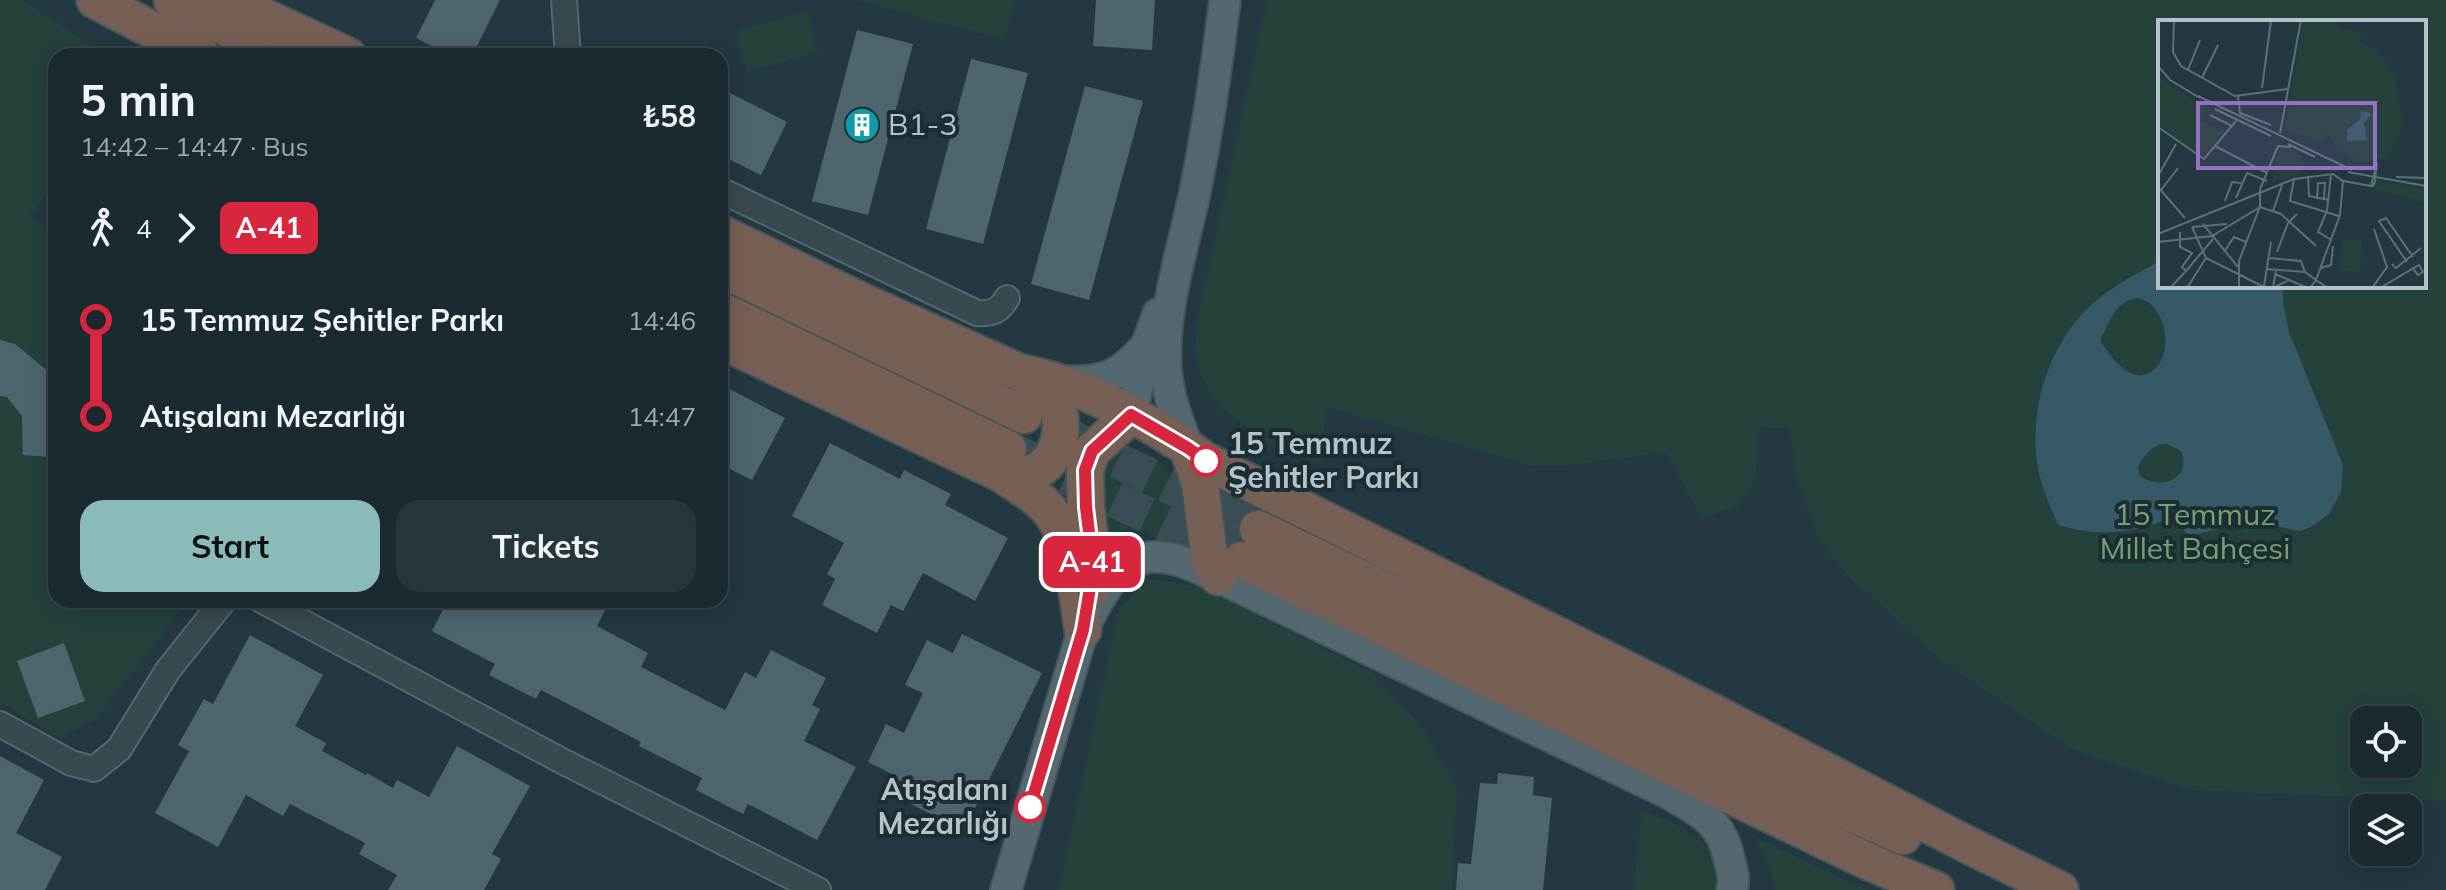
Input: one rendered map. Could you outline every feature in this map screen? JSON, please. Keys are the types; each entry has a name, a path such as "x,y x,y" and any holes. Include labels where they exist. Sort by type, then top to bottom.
{"highway":[{"path":"64,0 145,48"},
{"path":"95,0 187,48"},
{"path":"172,0 265,48"},
{"path":"228,0 331,48"},
{"path":"728,237 1021,373 1044,387 1055,400 1062,422 1059,442 1051,458 1031,473 728,343"},
{"path":"728,272 1024,415"},
{"path":"728,314 1005,462 1053,515 1065,541 1083,630"},
{"path":"1021,373 1057,381 1131,415 1206,461 1714,713 2060,890"},
{"path":"1083,630 1092,557 1085,470 1092,451 1131,415"},
{"path":"1188,448 1200,484 1210,561 1240,555 2033,890"},
{"path":"1240,555 1867,861 1936,890"}],"main road":[{"path":"1188,448 1169,390 1166,356 1175,275 1209,113 1225,0"},
{"path":"1131,415 1147,345 1175,275"},
{"path":"1057,381 1087,382 1112,376 1125,369 1147,345"},
{"path":"1006,890 1083,630 1100,592 1131,563 1156,556 1180,560 1240,555 1693,808 1716,825 1727,845 1734,882 1732,890"}],"street":[{"path":"564,0 567,48"},
{"path":"728,194 977,313 989,314 999,310 1007,298"},
{"path":"0,724 71,763 94,769 119,749 168,670 218,608"},
{"path":"276,608 564,762 818,890"}],"green space":[{"path":"0,0 22,0 97,48 48,48 48,190 30,218 48,229 48,608 183,608 93,721 59,738 0,702"},
{"path":"856,0 1015,0 1004,40"},
{"name":"15 Temmuz Millet Bahçesi","path":"1267,0 2446,0 2446,801 2422,800 2422,794 2350,794 2350,797 2191,790 2072,750 1941,660 1851,579 1820,540 1795,474 1790,429 1758,427 1756,476 1738,507 1701,518 1666,452 1564,466 1532,466 1326,407 1321,465 1269,444 1221,408 1202,379 1195,351 1198,317"},
{"path":"807,11 818,52 747,72 736,31"},
{"path":"1124,449 1149,453 1167,471 1179,507 1182,545 1129,528 1110,538 1100,479 1106,459"},
{"name":"Atışalanı Mezarlığı","path":"1151,579 1202,587 1373,673 1423,729 1457,788 1452,890 1059,890 1119,607"},
{"path":"1642,811 1684,829 1719,858 1718,890 1634,890"},
{"path":"1752,835 1870,890 1775,890 1768,861"}],"water":[{"path":"2158,262 2158,288 2283,288 2289,332 2343,465 2341,492 2329,514 2300,531 2251,521 2189,536 2172,517 2144,527 2116,532 2058,525 2041,480 2036,451 2038,407 2043,384 2061,343 2073,325 2113,288","holes":["2137,298 2148,302 2160,317 2165,343 2158,365 2142,375 2120,366 2100,341 2123,304","2167,444 2181,451 2183,466 2178,476 2158,482 2140,475 2138,467 2152,449"]}],"building":[{"path":"435,0 500,0 476,48 435,48 416,38"},
{"path":"1096,0 1155,0 1152,50 1093,46"},
{"name":"B1-3","path":"857,30 913,44 868,215 812,201"},
{"path":"971,59 1028,73 983,244 926,229"},
{"path":"1085,86 1143,101 1089,300 1031,284"},
{"path":"728,92 787,122 761,175 728,159"},
{"path":"0,340 15,344 48,371 48,457 23,455 22,416 7,397 0,396"},
{"path":"728,388 785,418 752,480 728,468"},
{"path":"830,443 900,479 904,470 951,494 945,505 1008,538 975,601 923,573 903,611 891,605 877,633 822,605 835,579 827,574 844,543 792,516"},
{"path":"444,608 606,608 597,626 648,653 641,667 725,710 745,672 756,678 771,650 826,678 812,705 820,709 804,741 856,767 817,840 748,804 743,814 696,790 702,778 541,690 536,699 489,675 495,664 432,631"},
{"path":"962,634 1042,673 964,830 888,793 896,776 868,762 886,724 904,733 923,693 905,685 927,640 953,653"},
{"path":"250,635 323,675 295,726 326,743 322,751 366,775 393,788 397,780 429,797 457,746 530,786 492,854 501,859 484,890 388,890 397,875 359,854 365,843 290,804 283,816 246,795 218,847 155,813 189,751 178,745 204,699 213,704"},
{"path":"64,643 85,701 38,718 17,661"},
{"path":"0,756 44,780 16,833 62,857 45,890 0,890"},
{"path":"1498,773 1534,777 1533,795 1552,798 1543,890 1456,890 1458,863 1471,864 1480,783 1497,784"}],"tunnel":[{"path":"1069,437 1258,529"},
{"path":"1017,453 1231,555"}],"bus line":[{"name":"A-41","path":"1030,807 1083,630 1092,557 1085,470 1092,451 1131,415 1206,461"}],"place":[{"name":"B1-3","path":"862,125"},
{"name":"15 Temmuz Şehitler Parkı","path":"1206,461"},
{"name":"Atışalanı Mezarlığı","path":"1030,807"}]}
